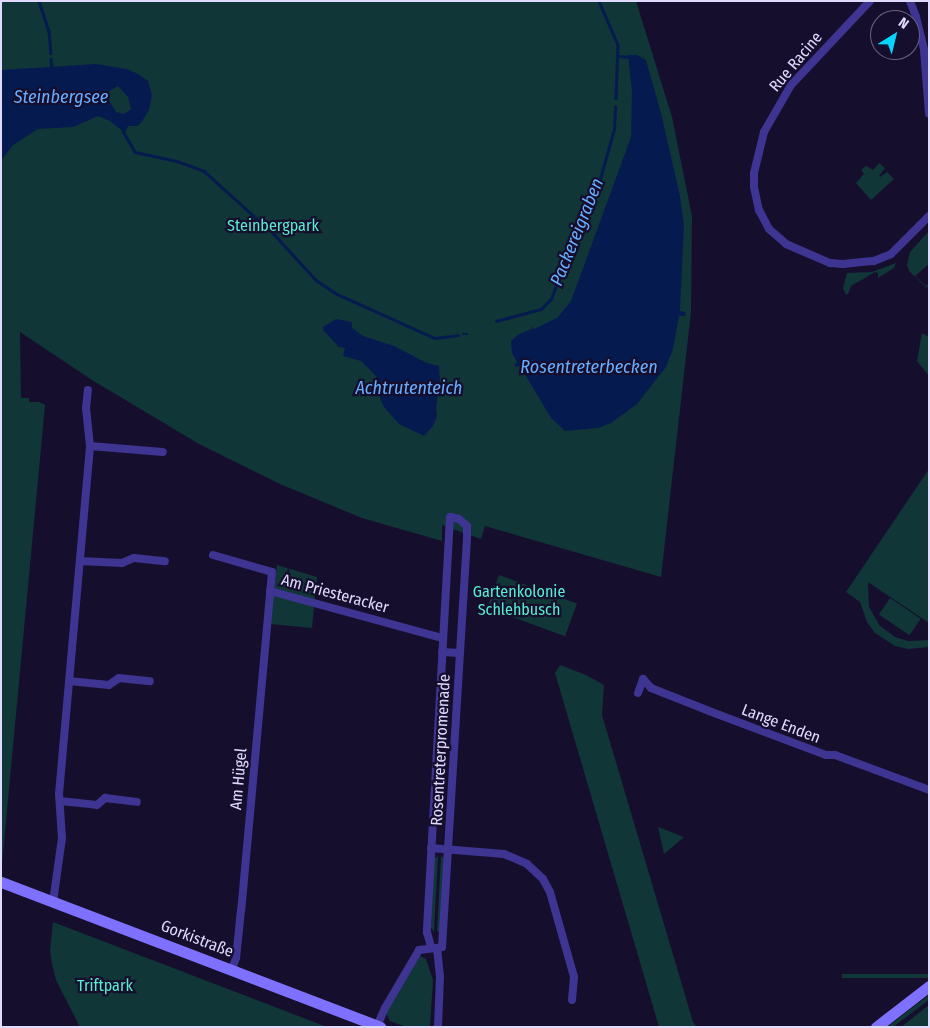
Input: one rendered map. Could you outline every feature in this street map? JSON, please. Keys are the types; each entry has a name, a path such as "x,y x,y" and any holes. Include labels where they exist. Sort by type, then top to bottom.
{"main road":[{"name":"Gorkistraße","path":"1,882 379,1026"},
{"path":"876,1027 929,986"}],"street":[{"name":"Rue Racine","path":"870,1 791,85 776,108 764,132 757,155 754,187 755,199 765,223 781,240 802,252 837,264 861,264 891,254 929,216"},
{"path":"910,1 924,50 929,114"},
{"path":"53,902 62,838 59,794 90,446 90,431 86,408 88,390"},
{"path":"90,446 163,452"},
{"name":"Rosentreterpromenade","path":"434,948 442,947 444,934 467,526 459,519 450,517 427,932 434,948 440,977 438,1027"},
{"name":"Am Priesteracker","path":"213,555 272,572 270,591 442,638"},
{"path":"80,561 122,563 134,558 165,562"},
{"name":"Am Hügel","path":"232,970 236,958 241,910 270,591"},
{"name":"Rosentreterpromenade","path":"442,652 460,653"},
{"path":"69,680 109,685 119,678 150,681"},
{"name":"Lange Enden","path":"638,693 643,679 651,688 709,711 826,755 835,755 929,790"},
{"path":"60,802 97,805 105,798 137,802"},
{"name":"Rosentreterpromenade","path":"431,848 504,854 527,864 543,878 550,892 574,977 572,1000"},
{"path":"379,1026 384,1008 418,950 434,948"}],"green space":[{"name":"Steinbergpark","path":"1,1 636,1 672,117 692,216 691,312 661,577 485,526 481,539 442,525 442,541 362,518 280,484 199,444 92,380 20,332 21,398 29,398 29,402 39,402 45,405 1,874"},
{"path":"879,163 885,168 879,176 887,172 894,179 871,200 856,183 864,174 861,170 866,166 873,170"},
{"path":"929,231 928,265 915,276 926,286 929,283 927,288 909,271 907,265 910,252"},
{"path":"896,263 894,268 878,278 878,273 875,272 851,286 846,295 843,288 847,273 872,272"},
{"path":"922,333 929,337 929,376 917,361"},
{"path":"929,469 929,623 868,582 869,607 880,626 895,637 908,641 929,640 929,647 908,649 895,646 875,633 867,622 860,602 846,592"},
{"path":"277,565 317,577 312,628 270,624"},
{"name":"Gartenkolonie Schlehbusch","path":"499,575 577,603 565,636 487,608"},
{"path":"890,598 921,619 909,635 879,615"},
{"path":"560,665 586,675 604,685 602,715 693,1022 697,1027 659,1027 555,673"},
{"path":"658,827 684,837 664,854"},
{"path":"438,856 434,932 431,928 434,859"},
{"path":"441,856 445,858 440,931 437,932"},
{"name":"Triftpark","path":"53,922 327,1027 80,1027 56,980 50,950"},
{"path":"420,956 426,959 433,980 430,1027 406,1027 390,1021 386,1013"},
{"path":"842,974 929,974 929,978 842,978"},
{"path":"929,995 929,1000 893,1027 887,1027"},
{"path":"929,1005 929,1027 901,1027"}],"water":[{"name":"Rosentreterbecken","path":"628,55 637,55 646,60 661,113 680,196 684,225 680,311 686,312 685,316 679,316 673,349 666,367 637,404 611,423 598,428 565,431 551,418 520,366 516,367 514,365 517,362 512,353 511,341 519,334 532,329 531,326 534,329 557,318 571,301 631,137 632,91"},
{"name":"Steinbergsee","path":"96,64 127,69 148,81 152,95 149,110 141,123 137,126 128,126 125,133 110,121 98,116 73,127 38,129 13,145 1,161 1,70","holes":["118,86 128,97 131,109 124,114 116,112 110,102 108,92"]},
{"name":"Achtrutenteich","path":"336,319 352,322 352,328 363,336 394,346 427,363 439,366 440,381 436,408 437,416 433,426 424,436 399,424 384,407 376,388 376,376 361,361 343,356 345,348 339,347 323,330 323,327"}],"waterway":[{"path":"39,1 49,31 51,53"},
{"name":"Packereigraben","path":"599,1 618,45 616,98"},
{"path":"618,56 631,57"},
{"path":"51,59 52,68"},
{"name":"Packereigraben","path":"496,321 541,309 551,299 590,195 595,192 598,186 614,129 615,107"},
{"name":"Packereigraben","path":"123,131 135,152 177,161 204,171 274,234 316,280 337,294 435,338 458,335"}]}
